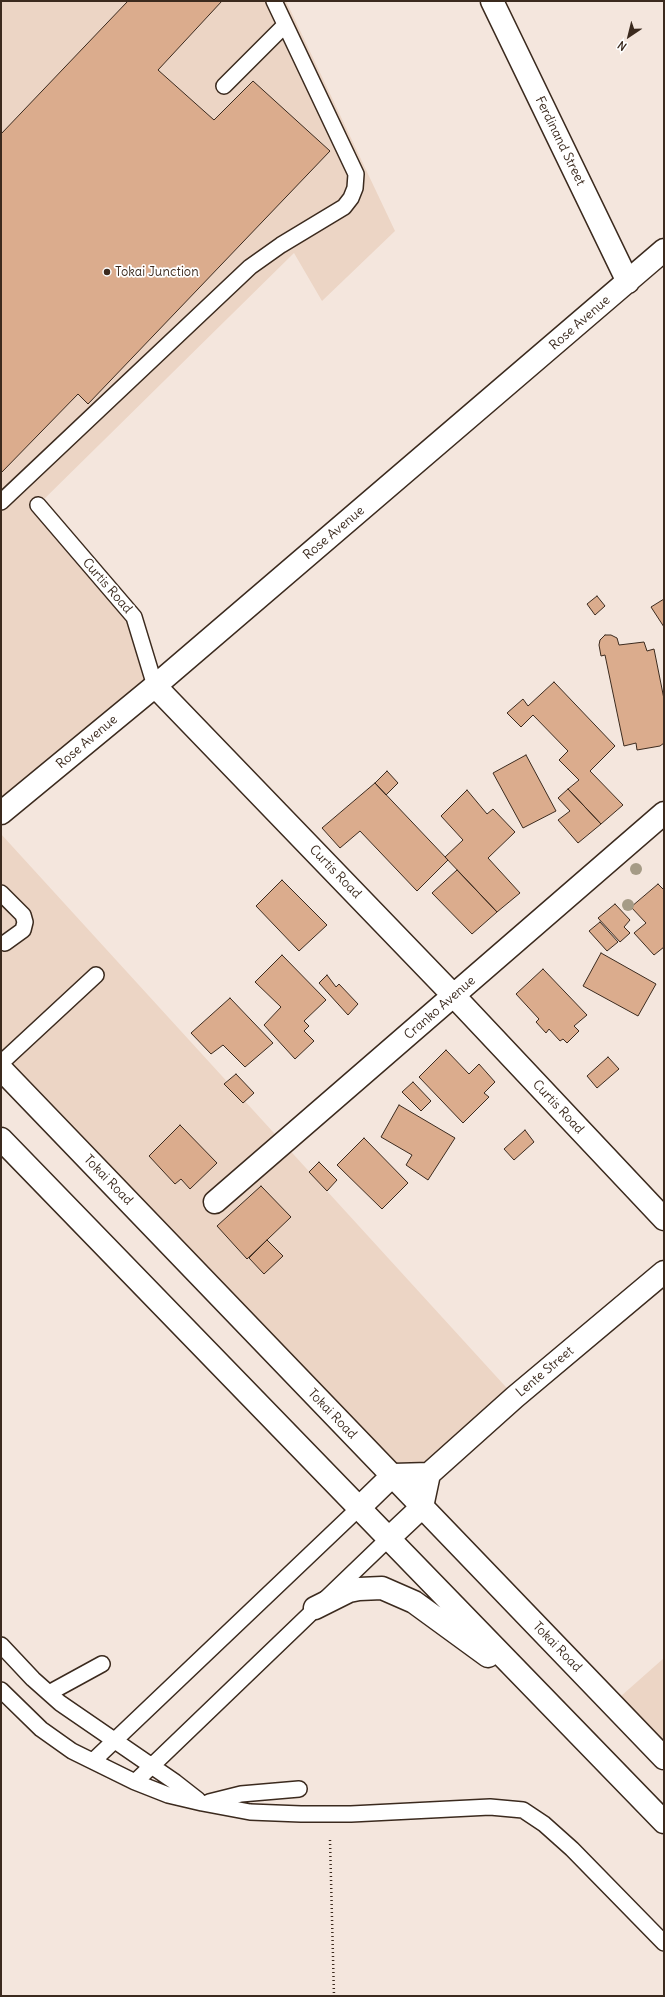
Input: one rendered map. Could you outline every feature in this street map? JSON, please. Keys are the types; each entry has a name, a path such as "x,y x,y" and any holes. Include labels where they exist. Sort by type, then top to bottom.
{"street":[{"name":"Ferdinand Street","path":"492,1 628,282"},
{"name":"Rose Avenue","path":"1,813 155,686 664,250"},
{"name":"Curtis Road","path":"155,686 454,996 664,1219"},
{"name":"Cranko Avenue","path":"215,1202 664,813"},
{"name":"Tokai Road","path":"1,1069 664,1758"},
{"path":"1,1139 664,1822"},
{"name":"Lente Street","path":"429,1474 515,1397 664,1272"},
{"path":"358,1508 393,1475 429,1474 422,1507 388,1539"},
{"path":"315,1608 340,1595 359,1589 382,1588 402,1595 432,1614 552,1706"}],"lane":[{"path":"1,502 250,267 281,245 344,207 351,198 355,188 356,174 274,1"},
{"path":"224,86 285,25"},
{"name":"Curtis Road","path":"38,505 134,617 155,686"},
{"path":"1,893 23,915 25,922 23,930 5,943"},
{"path":"1,1063 96,974"},
{"path":"93,1761 358,1508"},
{"path":"135,1782 388,1539"},
{"path":"1,1645 60,1703 202,1803 241,1794 298,1789"},
{"path":"49,1693 102,1664"},
{"path":"1,1690 41,1729 72,1751 135,1782 168,1795 202,1803 250,1812 301,1814 351,1814 490,1807 523,1810 544,1824 572,1849 664,1942"}],"path":[{"path":"330,1840 334,1996"}],"shaded area":[{"path":"1,1 286,1 395,231 322,301 294,253 38,505 134,617 155,686 1,813"},
{"path":"1,834 515,1397 440,1465 393,1475 1,1069"},
{"path":"664,1658 664,1758 612,1704"}],"building":[{"name":"Tokai Junction","path":"128,1 222,1 158,70 214,120 253,81 330,151 88,404 78,394 1,473 1,134"},
{"path":"597,596 605,606 595,615 587,604"},
{"path":"664,599 664,627 651,607"},
{"path":"605,635 611,635 617,638 619,645 644,642 647,651 654,649 664,699 664,743 660,746 637,750 636,743 624,746 605,655 601,656 599,645 600,640"},
{"path":"554,682 615,746 590,771 623,805 601,824 568,789 579,780 559,760 568,751 533,715 521,727 507,713 523,699 528,706"},
{"path":"526,755 556,811 523,828 493,773"},
{"path":"387,771 398,783 386,795 375,783"},
{"path":"375,783 448,860 417,891 360,831 340,848 322,828"},
{"path":"568,789 601,824 578,843 558,820 570,811 558,798"},
{"path":"467,790 487,814 493,809 515,832 488,858 520,893 497,912 445,857 463,840 441,816"},
{"path":"457,870 497,912 472,934 432,893"},
{"path":"282,880 327,925 299,951 256,906"},
{"path":"658,884 664,890 664,947 654,955 634,933 646,923 631,907"},
{"path":"615,904 630,920 624,927 630,933 620,942 598,918"},
{"path":"600,922 618,942 607,951 589,931"},
{"path":"601,953 656,984 638,1016 583,986"},
{"path":"282,955 326,1000 304,1021 309,1026 304,1031 314,1041 295,1059 264,1025 281,1007 255,982"},
{"path":"543,969 587,1015 574,1026 579,1031 567,1043 563,1039 560,1041 549,1029 546,1033 536,1022 539,1019 516,994"},
{"path":"327,975 336,987 339,984 358,1004 348,1015 319,983"},
{"path":"230,998 273,1043 245,1067 223,1045 211,1054 191,1033"},
{"path":"446,1050 469,1074 479,1064 495,1082 484,1093 489,1097 463,1123 419,1077"},
{"path":"608,1057 619,1069 597,1088 587,1076"},
{"path":"236,1074 254,1093 243,1103 224,1084"},
{"path":"413,1082 431,1101 421,1111 402,1092"},
{"path":"399,1105 455,1138 428,1180 406,1165 412,1155 381,1137"},
{"path":"180,1125 217,1163 190,1189 181,1179 175,1184 149,1156"},
{"path":"525,1130 534,1142 514,1160 504,1149"},
{"path":"364,1138 408,1183 382,1209 337,1165"},
{"path":"319,1162 337,1180 327,1191 309,1172"},
{"path":"261,1186 291,1217 247,1259 217,1226"},
{"path":"267,1240 283,1256 264,1274 249,1258"}],"place":[{"name":"Tokai Junction","path":"107,272"}]}
